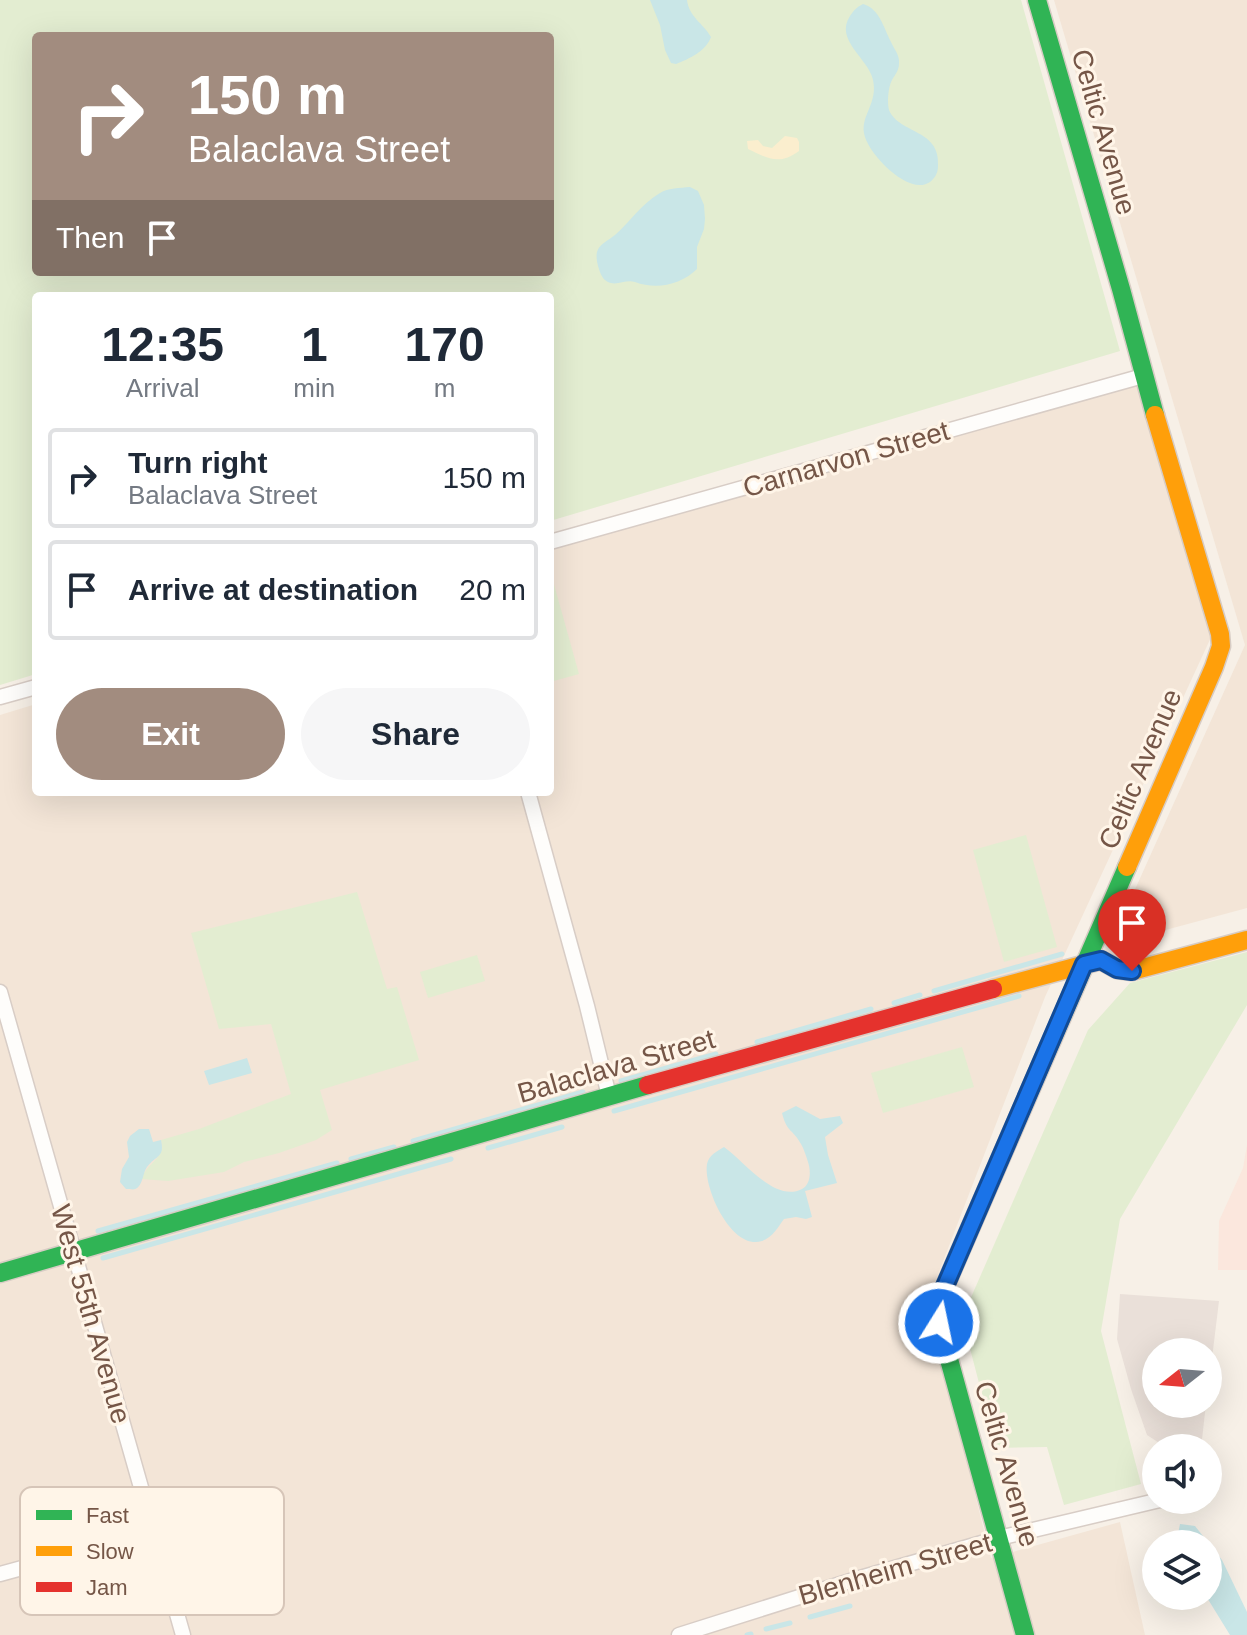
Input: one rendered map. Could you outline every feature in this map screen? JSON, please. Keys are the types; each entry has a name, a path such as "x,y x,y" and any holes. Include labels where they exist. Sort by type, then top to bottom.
{"street":[{"name":"Celtic Avenue","path":"1025,1635 939,1323 942,1293 1138,845 1221,646 1037,0"},
{"name":"Carnarvon Street","path":"554,541 1143,376"},
{"path":"0,697 32,688"},
{"path":"529,796 609,1096"},
{"name":"Balaclava Street","path":"0,1273 609,1096 1084,964 1101,960 1117,969 1132,971 1247,940"},
{"name":"West 55th Avenue","path":"0,992 140,1487"},
{"name":"Blenheim Street","path":"679,1635 999,1538 1142,1504"},
{"path":"0,1574 20,1569"},
{"name":"West 55th Avenue","path":"177,1615 183,1635"}],"shaded area":[{"path":"1054,0 1247,0 1247,908 1110,945 1245,645"},
{"path":"1137,372 1213,633 1045,997 927,1303 991,1558 1120,1522 1145,1635 0,1635 0,715 32,705 32,796 554,796 554,548"},
{"path":"1247,1145 1247,1270 1218,1270 1219,1221 1243,1168"},
{"path":"1120,1294 1219,1301 1214,1338 1142,1338 1142,1418 1204,1418 1203,1434 1147,1434 1117,1339"}],"green space":[{"path":"0,0 1021,0 1120,351 554,520 554,292 32,292 32,675 0,685"},
{"path":"554,584 579,674 554,681"},
{"path":"1026,835 1057,947 1004,962 973,850"},
{"path":"357,892 387,989 397,987 419,1060 320,1090 332,1130 316,1140 244,1162 224,1172 168,1181 141,1179 159,1156 161,1140 291,1094 271,1024 219,1029 191,933"},
{"path":"1247,952 1247,1005 1120,1219 1101,1331 1141,1484 1064,1505 1047,1447 996,1448 962,1318 1088,1030 1130,983"},
{"path":"477,955 485,981 428,998 420,972"},
{"path":"962,1047 974,1087 883,1113 871,1073"}],"sand":[{"path":"785,136 797,138 799,142 799,151 792,156 767,158 748,149 747,141 758,140 763,146 772,148"}],"water":[{"path":"650,0 687,0 693,15 711,37 705,46 686,60 671,63"},
{"path":"863,4 877,14 899,58 889,91 889,110 901,124 926,138 937,154 937,171 930,182 921,185 911,183 890,171 867,141 864,126 873,95 873,80 846,33 850,16"},
{"path":"690,187 698,191 704,205 704,229 697,247 697,269 684,279 660,286 605,280 597,263 600,247 653,197 667,190"},
{"path":"247,1058 252,1073 209,1085 204,1071"},
{"path":"796,1106 820,1119 840,1116 843,1123 825,1137 837,1183 805,1191 812,1217 784,1219 769,1237 751,1242 740,1237 722,1215 710,1188 707,1164 713,1154 724,1147 771,1186 792,1192 802,1189 809,1181 809,1166 802,1146 782,1113"},
{"path":"139,1129 149,1129 153,1142 161,1140 162,1150 147,1167 139,1186 126,1189 120,1182 122,1169 129,1157 127,1142"},
{"path":"1180,1524 1195,1526 1198,1530 1179,1530"},
{"path":"1222,1560 1247,1612 1247,1635 1230,1635 1215,1610 1222,1610"}],"waterway":[{"path":"934,991 1062,954"},
{"path":"894,1003 920,995"},
{"path":"614,1111 1019,996"},
{"path":"757,1042 871,1009"},
{"path":"621,1081 716,1054"},
{"path":"413,1141 583,1092"},
{"path":"488,1148 562,1127"},
{"path":"351,1159 394,1147"},
{"path":"103,1258 451,1159"},
{"path":"98,1231 337,1163"},
{"path":"810,1617 850,1606"},
{"path":"766,1629 790,1623"},
{"path":"747,1635 751,1634"}],"traffic: fast":[{"path":"1037,0 1155,415"},
{"path":"1025,1635 939,1323 942,1293 1127,867"},
{"path":"0,1273 648,1085"}],"traffic: slow":[{"path":"1127,867 1221,646 1155,415"},
{"path":"993,989 1101,960 1117,969 1132,971 1247,940"}],"traffic: jam":[{"path":"648,1085 993,989"}],"route":[{"path":"939,1323 942,1293 1084,964 1101,960 1117,969 1132,971"}]}
